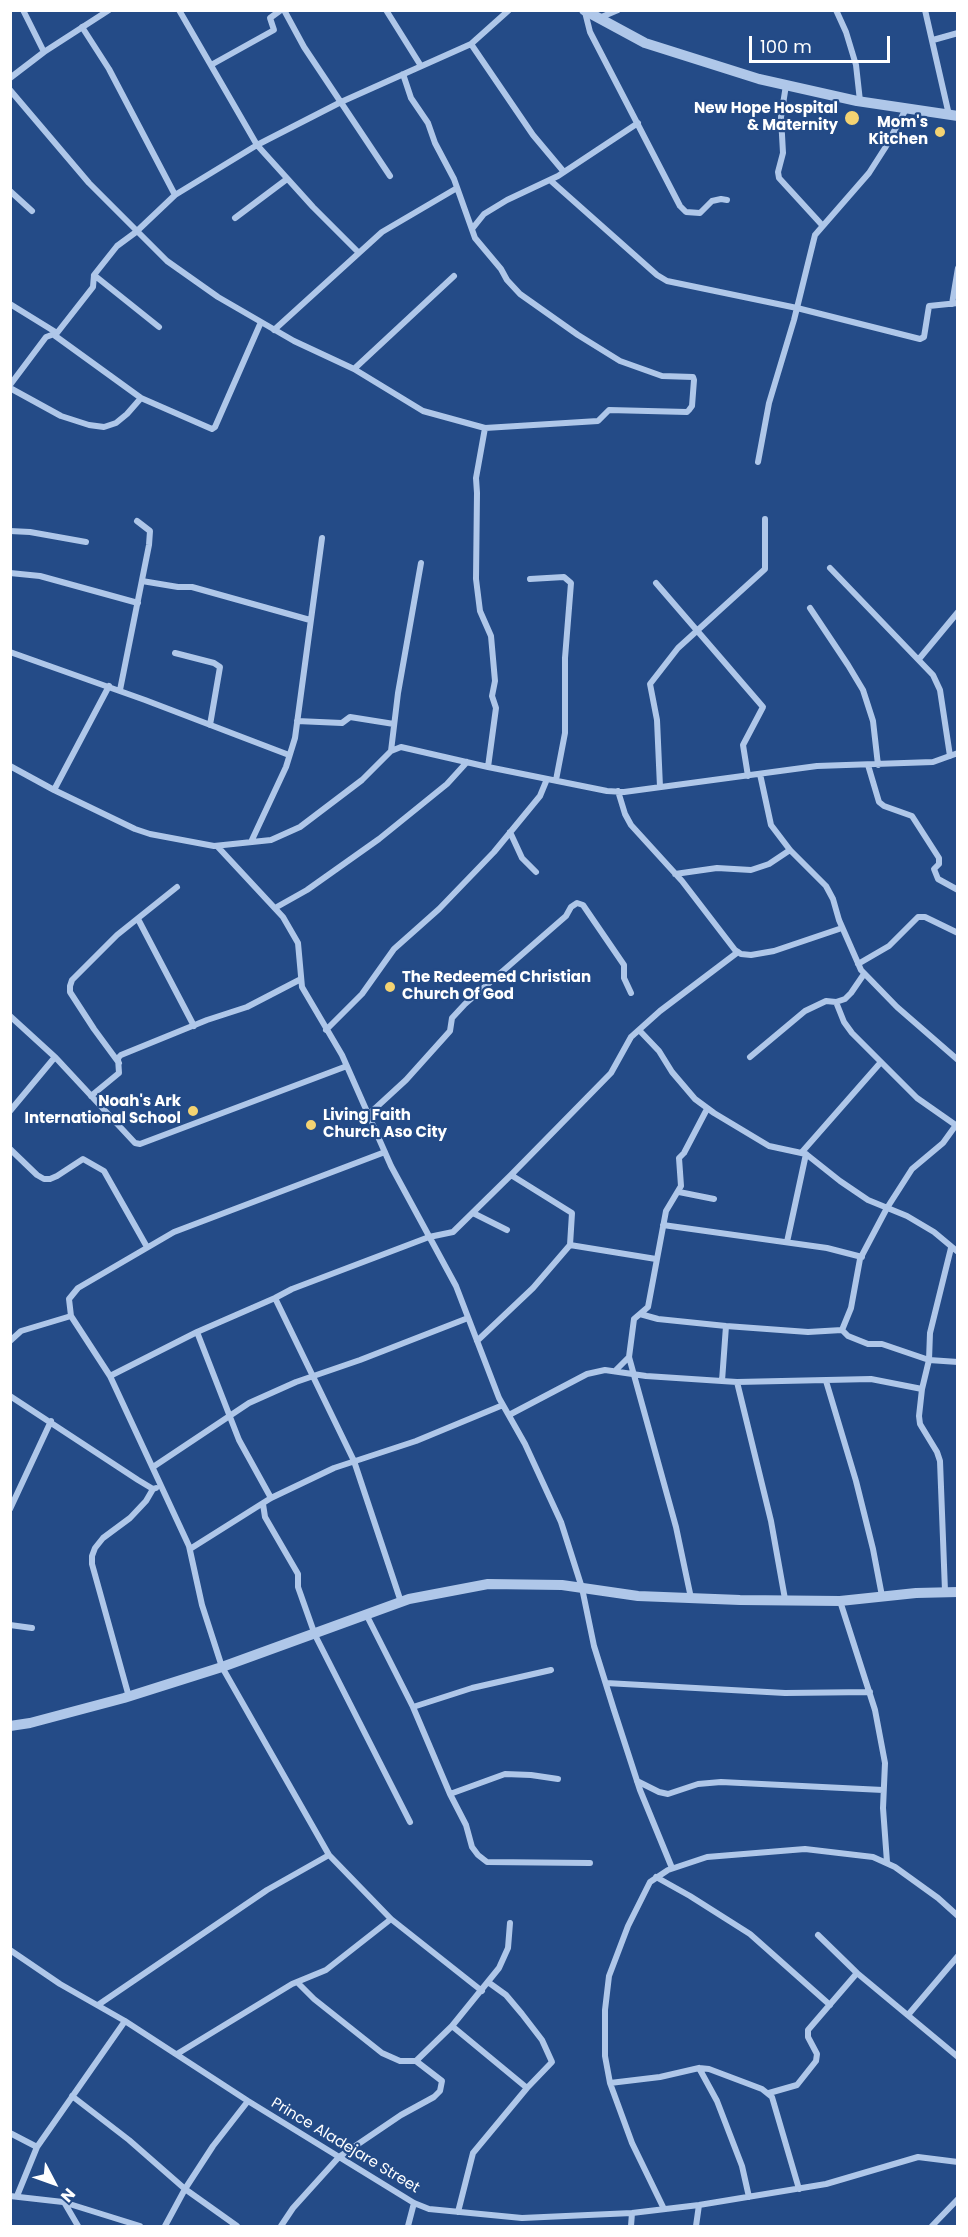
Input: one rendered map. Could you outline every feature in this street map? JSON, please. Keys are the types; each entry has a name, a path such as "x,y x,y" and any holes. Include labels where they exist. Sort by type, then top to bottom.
{"street":[{"path":"23,10 44,52"},
{"path":"10,78 44,52 109,10"},
{"path":"179,10 257,146 358,252"},
{"path":"211,65 274,30 270,18 283,10 304,47 390,176"},
{"path":"386,10 421,66"},
{"path":"141,398 128,414 116,423 104,427 61,416 10,386 46,337 55,334 93,287 94,275 117,246 136,232 175,195 257,146 341,102 471,44 509,10"},
{"path":"598,18 618,10"},
{"path":"836,10 846,32 856,65 860,101"},
{"path":"585,11 645,43 692,59 786,85 860,101 953,116 925,10"},
{"path":"585,11 590,32 680,207 686,212 700,213 712,201 727,200"},
{"path":"82,27 109,69 175,195"},
{"path":"933,40 957,33"},
{"path":"471,44 533,135 564,172"},
{"path":"10,90 89,183 167,261 218,297 273,330 354,369 423,411 485,428 598,421 609,410 687,412 692,406 694,380 690,377 662,376 620,361 520,294 507,280 501,269 478,244 457,188 435,144 428,123 411,98 403,74"},
{"path":"786,85 781,117 783,153 778,172 779,178 822,225"},
{"path":"758,462 769,403 797,308 815,235 869,173 906,108"},
{"path":"472,229 484,214 564,172 638,123"},
{"path":"235,218 287,179"},
{"path":"550,180 657,275 667,281 797,308 920,339 924,337 927,307 931,304 955,303 957,267"},
{"path":"273,330 382,232 457,188"},
{"path":"10,191 32,211"},
{"path":"94,275 159,327"},
{"path":"354,369 454,276"},
{"path":"10,304 55,334 141,398 214,428 261,322"},
{"path":"485,428 476,478 476,579 480,611 491,636 495,681 492,696 496,708 488,767"},
{"path":"660,787 656,714 650,687 676,650 765,569 765,519"},
{"path":"120,690 150,531 137,521"},
{"path":"10,531 30,532 86,542"},
{"path":"250,843 290,755 297,721 322,537"},
{"path":"391,751 421,563"},
{"path":"830,568 933,675 940,690 950,756"},
{"path":"10,573 40,576 138,603"},
{"path":"530,579 564,577 571,583 565,658 566,733 556,780"},
{"path":"142,581 192,587 310,620"},
{"path":"656,583 763,707 743,745 748,776"},
{"path":"810,608 849,665 863,690 873,721 878,765"},
{"path":"919,659 957,612"},
{"path":"10,652 120,690 290,755"},
{"path":"175,653 214,663 220,667 210,724"},
{"path":"54,790 109,687"},
{"path":"297,721 342,723 350,717 394,724"},
{"path":"10,766 135,829 150,834 217,846 271,840 300,827 362,780 391,751 401,747 488,767 618,791 817,766 933,762 957,753"},
{"path":"275,908 307,890 379,839 447,784 467,762"},
{"path":"868,765 879,802 912,816 940,861 934,869 938,879 957,890"},
{"path":"760,774 771,825 790,850 826,886 833,899 842,928 864,974 957,1060"},
{"path":"326,1030 362,994 394,949 439,909 510,832 540,796 547,778"},
{"path":"618,791 624,814 631,825 675,874 738,952 751,956 774,951 842,928"},
{"path":"510,832 522,858 536,872"},
{"path":"217,846 283,917 298,943 302,987 347,1066 385,1152 456,1286 503,1405 525,1444 561,1522 582,1588 594,1646 637,1781 672,1868"},
{"path":"675,874 717,868 751,870 769,864 790,850"},
{"path":"119,1064 70,992 70,986 72,980 117,935 177,887"},
{"path":"369,1114 406,1080 450,1031 452,1018 465,1004 566,916 571,906 577,903 583,905 624,965 624,978 631,993"},
{"path":"858,964 889,946 918,917 925,917 957,933"},
{"path":"138,919 194,1026"},
{"path":"110,1376 197,1332 292,1289 429,1237 453,1232 611,1073 631,1037 738,952"},
{"path":"750,1057 805,1011 826,1001 836,1002 851,993 864,974"},
{"path":"91,1096 118,1073 118,1058 121,1055 247,1007 301,979"},
{"path":"836,1002 844,1022 852,1033 917,1098 957,1126 943,1143 912,1169 887,1208 862,1257 851,1308 842,1330"},
{"path":"10,1016 55,1057 135,1143 140,1144 347,1066"},
{"path":"639,1030 659,1051 672,1072 695,1099 707,1108 769,1146 804,1153 868,1200 907,1216 934,1232 954,1250 930,1333 929,1360 922,1389 920,1424 940,1461 945,1591"},
{"path":"10,1111 55,1057"},
{"path":"787,1242 804,1153 881,1062"},
{"path":"691,1598 676,1527 629,1357 634,1319 648,1307 663,1225 668,1207 679,1192 681,1180 678,1167 679,1158 684,1153 707,1108"},
{"path":"10,1149 44,1179 57,1176 83,1159 104,1171 147,1247"},
{"path":"385,1152 184,1228 78,1287 69,1299 71,1316 110,1376 190,1549 202,1605 222,1667 329,1855 391,1919 482,1990"},
{"path":"477,1341 532,1288 570,1245 573,1213 511,1175"},
{"path":"679,1192 714,1199"},
{"path":"473,1213 507,1230"},
{"path":"663,1225 827,1248 862,1257"},
{"path":"570,1245 656,1259"},
{"path":"275,1298 354,1461 401,1602"},
{"path":"640,1314 658,1319 726,1326 808,1332 842,1330 848,1336 863,1343 882,1344 929,1360 957,1362"},
{"path":"10,1341 21,1331 71,1316"},
{"path":"153,1467 249,1403 468,1318"},
{"path":"723,1381 726,1326"},
{"path":"197,1332 239,1440 271,1498"},
{"path":"616,1370 629,1357"},
{"path":"508,1415 587,1374 605,1370 616,1370 634,1375 737,1382 871,1378 922,1389"},
{"path":"826,1380 859,1492 882,1596"},
{"path":"737,1382 771,1521 785,1599"},
{"path":"10,1396 153,1489 162,1487"},
{"path":"190,1549 271,1498 334,1468 416,1441 503,1405"},
{"path":"10,1509 51,1421"},
{"path":"129,1697 95,1575 92,1556 103,1538 130,1518 146,1501 153,1489"},
{"path":"262,1504 265,1517 298,1574 298,1587 315,1635 410,1822"},
{"path":"10,1726 30,1723 129,1697 315,1635 409,1599 488,1584 562,1585 638,1596 840,1601 945,1591 957,1592"},
{"path":"840,1601 870,1692 885,1763 883,1790 887,1862"},
{"path":"367,1616 413,1707 450,1794 466,1825 472,1847 478,1855 487,1862 590,1863"},
{"path":"10,1625 32,1628"},
{"path":"413,1707 472,1688 551,1670"},
{"path":"606,1683 784,1693 870,1692"},
{"path":"450,1794 505,1774 558,1779"},
{"path":"637,1781 668,1794 698,1784 721,1782 883,1790"},
{"path":"664,2209 632,2144 610,2084 605,2056 605,2010 609,1976 628,1926 650,1882 672,1868 707,1857 806,1850 873,1857 887,1862 938,1898 957,1916"},
{"path":"98,2005 267,1890 329,1855"},
{"path":"656,1877 750,1934 830,2005"},
{"path":"177,2054 297,1982 326,1970 391,1919"},
{"path":"416,2061 452,2026 499,1968 508,1948 510,1923"},
{"path":"818,1935 857,1973 957,2056"},
{"name":"Prince Aladejare Street","path":"10,1950 60,1984 125,2021 248,2101 414,2203 429,2209 522,2218 632,2213 699,2205 826,2184 918,2157 957,2162"},
{"path":"908,2015 957,1956"},
{"path":"769,2093 797,2085 816,2061 817,2054 808,2037 808,2030 857,1973"},
{"path":"281,2226 293,2208 339,2157 401,2115 434,2097 440,2091 442,2081 416,2061 400,2061 382,2053 297,1982"},
{"path":"458,2211 473,2153 527,2088 551,2066 552,2058 542,2040 506,1995 488,1982"},
{"path":"125,2021 37,2147 14,2196 63,2202 140,2226"},
{"path":"452,2026 527,2088"},
{"path":"610,2084 660,2078 699,2068 709,2069 762,2088 769,2093 777,2113 799,2189"},
{"path":"699,2068 717,2102 742,2166 749,2197"},
{"path":"72,2096 129,2140 185,2189 237,2226"},
{"path":"165,2226 185,2189 213,2146 248,2101"},
{"path":"10,2133 37,2147"},
{"path":"932,2226 957,2199"},
{"path":"63,2202 78,2226"},
{"path":"408,2226 414,2203"},
{"path":"696,2226 699,2205"},
{"path":"631,2226 632,2213"}],"place":[{"name":"New Hope Hospital & Maternity","path":"852,118"},
{"name":"Mom's Kitchen","path":"940,132"},
{"name":"The Redeemed Christian Church Of God","path":"390,987"},
{"name":"Noah's Ark International School","path":"193,1111"},
{"name":"Living Faith Church Aso City","path":"311,1125"}]}
